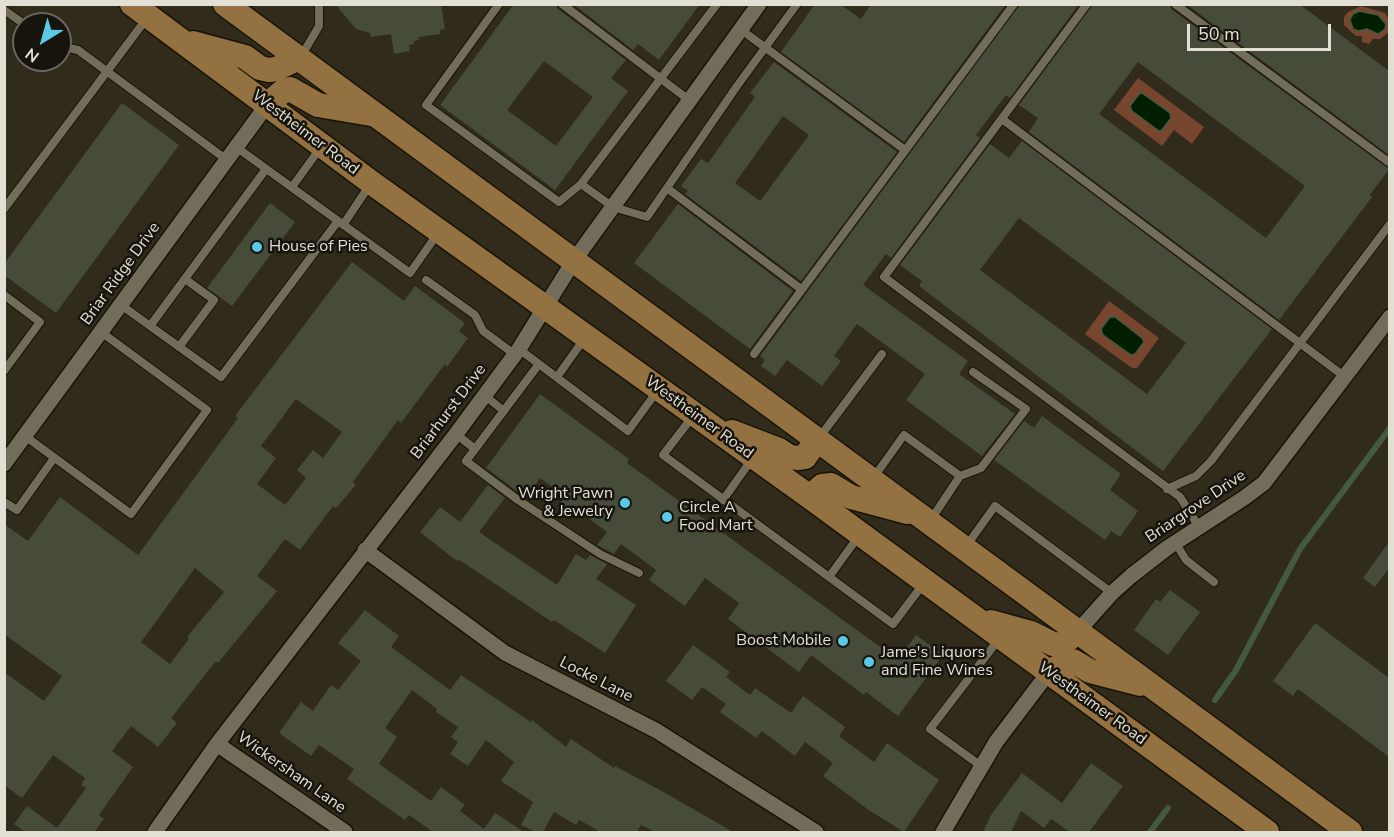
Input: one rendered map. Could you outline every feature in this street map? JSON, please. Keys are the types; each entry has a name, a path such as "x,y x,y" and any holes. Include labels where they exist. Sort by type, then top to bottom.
{"main road":[{"path":"225,4 1350,832"},
{"name":"Westheimer Road","path":"140,10 439,232 926,581 1267,832"},
{"path":"179,39 245,57 260,68 269,70 299,58"},
{"path":"267,105 282,92 290,89 318,105 376,115"},
{"path":"698,417 779,450 790,457 805,457 816,441"},
{"path":"810,497 822,486 831,485 851,497 923,518"},
{"path":"974,617 1031,633 1044,642 1053,644 1061,645 1078,631"},
{"path":"1049,672 1066,662 1073,661 1090,671 1154,688"}],"street":[{"name":"Briarhurst Drive","path":"155,832 217,744 456,434 516,351 573,262 759,4"},
{"name":"Briar Ridge Drive","path":"4,464 267,105"},
{"name":"Briargrove Drive","path":"1078,631 1112,593 1175,542 1264,483 1389,317"},
{"name":"Locke Lane","path":"365,550 505,653 657,731 816,832"},
{"path":"943,832 996,742 1049,672"},
{"name":"Wickersham Lane","path":"217,744 345,832"}],"lane":[{"path":"299,58 312,41 319,26 319,4"},
{"path":"499,4 426,105 559,202 581,184 717,4"},
{"path":"562,4 689,100"},
{"path":"581,184 613,207 647,217 797,4"},
{"path":"754,354 1014,4"},
{"path":"1087,4 884,277 1180,497 1199,527"},
{"path":"1175,4 1389,163"},
{"path":"4,209 108,71 140,10"},
{"path":"741,29 905,150"},
{"path":"72,48 108,71 227,160"},
{"path":"1002,119 1346,377"},
{"path":"292,187 322,146"},
{"path":"236,147 410,273 439,232"},
{"path":"150,326 266,169"},
{"path":"121,305 221,377 372,183"},
{"path":"667,188 801,289"},
{"path":"1167,489 1196,476 1211,461 1389,224"},
{"path":"179,347 214,300 185,279"},
{"path":"426,280 475,315 483,331 539,364 628,431 659,389"},
{"path":"4,295 40,322 4,371"},
{"path":"25,436 131,514 207,410 101,332"},
{"path":"557,377 586,337"},
{"path":"816,441 882,354"},
{"path":"539,364 466,461 600,554 639,573"},
{"path":"923,518 960,476 981,468 1026,410 974,372"},
{"path":"484,395 504,411"},
{"path":"698,417 663,455 893,624 926,581"},
{"path":"456,434 475,449"},
{"path":"872,480 904,435 960,476"},
{"path":"723,500 754,457"},
{"path":"4,502 17,510 54,458"},
{"path":"965,548 995,506 1112,593"},
{"path":"829,577 861,534"},
{"path":"1175,542 1186,560 1214,582"},
{"path":"981,766 930,729 1001,636"}],"shaded area":[{"path":"1361,6 1385,13 1389,19 1389,32 1380,39 1373,39 1369,44 1362,42 1362,36 1356,36 1344,25 1344,17 1348,12"},
{"path":"1359,11 1378,15 1386,24 1385,29 1378,34 1367,29 1359,31 1353,29 1350,20 1353,14"},
{"path":"1138,78 1204,127 1192,144 1174,130 1162,146 1114,110"},
{"path":"1142,93 1170,113 1171,118 1162,130 1159,131 1132,111 1130,106"},
{"path":"1109,301 1159,338 1137,368 1132,368 1085,334"},
{"path":"1110,317 1115,317 1142,338 1144,342 1135,354 1131,355 1103,335 1101,329"}],"building":[{"path":"335,4 441,4 445,29 440,30 440,34 418,37 419,40 409,45 410,51 394,54 391,34 371,37 370,33 356,29"},
{"path":"514,4 556,4 558,9 626,60 611,78 628,91 555,190 440,105","holes":["544,61 593,97 556,146 507,110"]},
{"path":"573,4 700,4 659,60 638,44 633,50"},
{"path":"815,4 840,4 861,19 871,4 1006,4 904,142 781,52"},
{"path":"1020,4 1079,4 1010,98 1006,95 976,135 980,138 891,258 886,254 863,285 968,361 959,374 1015,414 982,456 906,400 925,374 857,324 834,356 841,361 822,386 787,360 775,376 761,366 765,360 760,356"},
{"path":"1093,4 1169,4 1171,9 1389,169 1370,195 1372,197 1279,320 1029,132 1038,118 1019,105","holes":["1138,62 1305,186 1266,238 1099,114"]},
{"path":"1186,4 1299,4 1389,71 1389,155"},
{"path":"774,62 897,152 801,281 685,194 688,191 681,186 701,159 708,163 755,97 750,93","holes":["783,116 809,135 760,201 735,183"]},
{"path":"122,103 179,145 56,313 4,275 4,264"},
{"path":"1022,141 1272,329 1163,471 919,286 922,281 900,265 990,144 1009,158","holes":["1019,218 1186,343 1147,394 980,270"]},
{"name":"House of Pies","path":"270,203 295,222 232,306 207,288"},
{"path":"678,204 793,291 750,349 634,263"},
{"path":"352,262 404,301 415,286 465,323 459,331 468,338 447,367 445,364 401,423 398,420 353,482 356,485 336,508 333,506 300,550 285,539 257,576 277,591 218,663 216,661 171,718 177,723 158,747 131,726 112,751 133,767 99,815 104,819 94,832 25,832 14,824 27,806 57,828 86,788 81,785 85,778 53,755 22,798 4,785 4,672 44,701 62,676 4,634 4,524 28,541 60,497 138,555 238,418 235,416","holes":["296,399 342,432 323,458 313,450 297,470 306,478 285,505 257,484 276,458 261,446","195,568 224,592 187,637 189,639 170,664 141,642"]},
{"path":"540,394 629,459 627,463 898,660 916,635 943,655 898,716 866,692 864,695 811,655 799,672 728,619 739,603 705,578 685,606 649,580 656,570 621,544 614,554 597,545 607,532 575,508 572,512 560,503 565,496 540,478 526,498 486,468"},
{"path":"1042,416 1121,474 1110,490 1138,511 1120,537 1111,531 1105,540 994,460 1024,421 1034,428"},
{"path":"488,485 505,498 479,532 557,585 576,554 586,560 590,555 607,564 596,579 636,605 605,653 554,620 552,622 458,559 457,561 420,532 440,507 460,522"},
{"path":"1389,542 1389,568 1375,587 1363,578"},
{"path":"1170,590 1200,612 1168,655 1134,630 1156,599 1160,602"},
{"path":"365,610 399,636 391,647 450,690 461,675 531,722 532,720 566,747 571,739 614,768 615,766 733,832 655,832 641,825 637,832 601,832 579,820 576,825 554,812 543,832 536,832 521,825 533,802 501,781 514,762 486,740 468,766 450,754 458,742 451,737 458,727 436,712 437,709 412,690 385,728 397,737 379,764 431,801 441,787 465,805 460,811 484,829 495,813 524,832 433,832 409,815 405,820 347,779 354,769 319,745 311,756 279,733 301,702 313,711 331,685 338,690 361,661 338,643"},
{"path":"1315,623 1389,678 1389,757 1298,689 1293,696 1273,681"},
{"path":"693,645 730,672 726,677 750,695 755,688 791,713 803,696 845,727 839,736 874,762 887,743 939,780 904,832 870,811 823,776 833,763 805,742 795,756 762,731 756,738 720,712 726,704 702,687 692,700 666,681"},
{"path":"1091,763 1123,786 1089,832 1070,832 1051,819 1044,828 1021,811 1011,832 983,832 991,815 1022,773 1062,803"}],"waterway":[{"path":"1215,700 1236,670 1300,549 1390,428"},
{"path":"1150,832 1168,808"}],"place":[{"name":"House of Pies","path":"257,247"},
{"name":"Wright Pawn & Jewelry","path":"625,503"},
{"name":"Circle A Food Mart","path":"667,517"},
{"name":"Boost Mobile","path":"843,641"},
{"name":"Jame's Liquors and Fine Wines","path":"869,662"}]}
